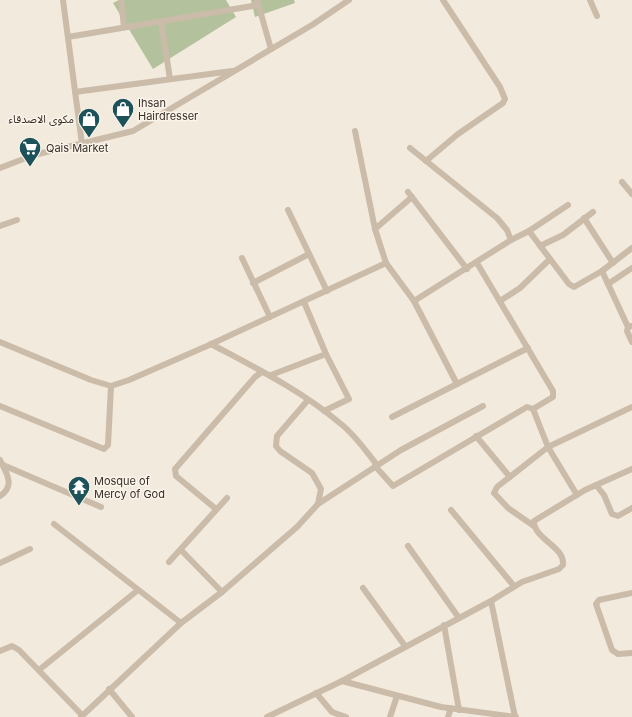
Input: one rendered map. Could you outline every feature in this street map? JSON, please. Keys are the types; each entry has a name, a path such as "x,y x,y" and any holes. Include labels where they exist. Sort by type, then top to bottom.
{"street":[{"path":"63,0 82,144"},
{"path":"121,0 124,27"},
{"path":"0,168 34,155 132,131 312,25 349,0"},
{"path":"426,161 458,134 503,103 505,99 500,87 443,0"},
{"path":"590,0 597,16"},
{"path":"68,37 258,3 271,49"},
{"path":"161,21 170,79"},
{"path":"75,92 236,70"},
{"path":"355,131 375,229 386,263 414,301 457,384"},
{"path":"410,148 497,218 507,230 511,240"},
{"path":"622,182 632,194"},
{"path":"375,229 410,195 467,269"},
{"path":"414,301 477,263 511,240 529,231 568,205"},
{"path":"288,210 327,291"},
{"path":"540,246 563,235 593,212"},
{"path":"584,218 613,263"},
{"path":"0,226 17,220"},
{"path":"529,231 569,284 574,287 602,271 632,248"},
{"path":"253,282 309,254"},
{"path":"242,258 270,318"},
{"path":"500,300 520,288 550,259"},
{"path":"0,342 91,380 111,386 129,380 270,318 386,263"},
{"path":"211,344 262,372 271,375 324,411 353,436 393,486 527,407 532,409 554,395 500,300 477,263"},
{"path":"608,284 632,268"},
{"path":"602,271 630,326 627,331 632,342"},
{"path":"304,302 326,354 349,399 324,411"},
{"path":"392,418 528,348"},
{"path":"271,375 326,354"},
{"path":"216,509 176,476 175,469 255,376 262,372"},
{"path":"0,406 104,449 108,445 111,386"},
{"path":"308,400 276,436 276,446 280,451 312,473 321,489 318,504"},
{"path":"0,651 12,646 19,650 81,716 182,623 222,592 298,527 318,504 376,466 482,406"},
{"path":"267,717 342,681 491,601 514,586 559,569 563,565 562,557 534,526 508,508 494,492 497,487 548,447 632,407"},
{"path":"532,409 548,447 577,495"},
{"path":"476,436 510,477"},
{"path":"0,496 7,491 9,484 1,462"},
{"path":"1,462 101,507"},
{"path":"534,526 534,521 537,518 577,495 596,485 632,470"},
{"path":"596,485 604,495 612,514 618,516 632,508"},
{"path":"169,562 227,498"},
{"path":"451,510 514,586"},
{"path":"54,524 182,623"},
{"path":"408,546 459,618"},
{"path":"0,563 30,548"},
{"path":"181,550 222,592"},
{"path":"363,588 405,646"},
{"path":"39,670 138,590"},
{"path":"632,593 600,600 596,604 612,650 618,654 632,653"},
{"path":"342,681 459,710 516,717 491,601"},
{"path":"444,625 459,710"},
{"path":"109,689 132,717"},
{"path":"316,693 332,712 346,717"},
{"path":"390,717 398,696"},
{"path":"448,717 451,708"}],"green space":[{"path":"119,0 226,0 236,17 153,69 113,3"},
{"path":"251,0 294,0 295,3 255,17"}],"place":[{"name":"Ihsan Hairdresser","path":"123,128"},
{"name":"مكوى الاصدقاء","path":"89,138"},
{"name":"Qais Market","path":"30,168"},
{"name":"Mosque of Mercy of God","path":"79,506"}]}
